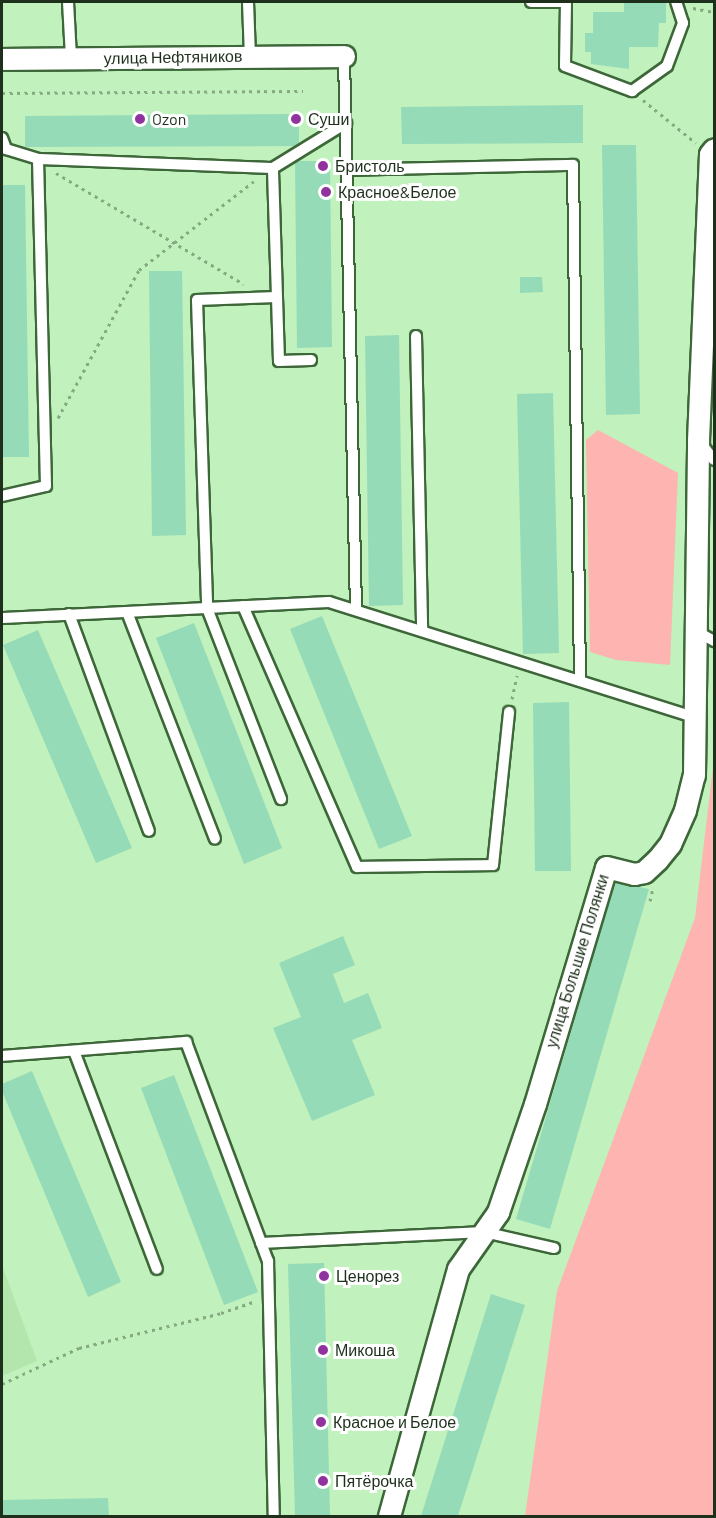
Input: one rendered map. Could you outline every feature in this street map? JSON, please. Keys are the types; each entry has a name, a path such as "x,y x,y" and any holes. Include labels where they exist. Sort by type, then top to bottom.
{"street":[{"name":"улица Нефтяников","path":"2,59 344,56"},
{"name":"улица Большие Полянки","path":"389,1516 458,1269 498,1212 535,1104 606,867 644,872 670,844 685,810 694,775 698,440 712,152"}],"lane":[{"path":"68,2 71,58"},
{"path":"249,2 250,57"},
{"path":"531,2 566,2 565,66 633,91 667,66 683,23 677,6"},
{"path":"344,56 356,610"},
{"path":"2,138 6,149 38,159 273,168 346,123"},
{"path":"2,496 46,486 38,159"},
{"path":"346,170 573,165 580,681"},
{"path":"273,168 271,297 279,361 310,360"},
{"path":"271,297 197,300 207,608 281,799"},
{"path":"417,336 422,632"},
{"path":"698,440 714,460"},
{"path":"2,618 329,602 694,717"},
{"path":"243,606 357,867 493,865 509,712"},
{"path":"127,612 215,839"},
{"path":"69,614 149,831"},
{"path":"696,630 714,641"},
{"path":"2,1056 186,1042 268,1261 274,1516"},
{"path":"74,1051 157,1269"},
{"path":"261,1243 484,1232 554,1248"}],"path":[{"path":"677,6 714,12"},
{"path":"2,93 303,91"},
{"path":"633,91 712,152"},
{"path":"38,159 63,179 271,297"},
{"path":"45,444 139,270 273,168"},
{"path":"509,712 519,662"},
{"path":"650,901 654,885"},
{"path":"2,1384 79,1348 221,1313 269,1296"}],"shaded area":[{"path":"598,430 678,473 670,665 616,660 590,652 586,440"},
{"path":"714,759 714,1516 525,1516 557,1291 695,918"},
{"path":"2,1265 37,1361 2,1376"}],"building":[{"path":"624,2 666,2 666,23 659,23 658,47 629,47 629,69 591,64 591,52 585,52 585,33 593,33 593,12 624,12"},
{"path":"583,105 583,143 402,144 401,107"},
{"path":"299,114 299,143 294,146 25,147 25,116"},
{"path":"602,145 636,145 640,414 606,415"},
{"path":"330,161 332,347 297,348 295,163"},
{"path":"2,185 25,185 29,457 2,457"},
{"path":"149,271 182,271 186,535 152,536"},
{"path":"520,277 542,277 543,292 520,293"},
{"path":"399,335 403,605 369,606 365,336"},
{"path":"553,393 559,653 523,654 517,394"},
{"path":"322,616 412,836 379,849 290,629"},
{"path":"194,623 282,848 244,864 156,638"},
{"path":"38,630 132,848 96,863 3,645"},
{"path":"569,702 571,871 535,871 533,703"},
{"path":"615,882 649,889 550,1229 516,1219"},
{"path":"343,936 355,965 333,974 344,1003 368,993 382,1028 352,1040 375,1095 312,1121 273,1028 301,1017 279,963"},
{"path":"32,1071 121,1282 88,1297 2,1091 2,1084"},
{"path":"174,1075 258,1292 224,1305 141,1088"},
{"path":"324,1263 330,1516 295,1516 288,1264"},
{"path":"491,1294 525,1305 458,1516 421,1516"},
{"path":"108,1498 109,1516 2,1516 2,1500"}],"place":[{"name":"Ozon","path":"140,119"},
{"name":"Суши","path":"296,119"},
{"name":"Бристоль","path":"323,166"},
{"name":"Красное&Белое","path":"326,192"},
{"name":"Ценорез","path":"324,1276"},
{"name":"Микоша","path":"323,1350"},
{"name":"Красное и Белое","path":"321,1422"},
{"name":"Пятёрочка","path":"323,1481"}]}
